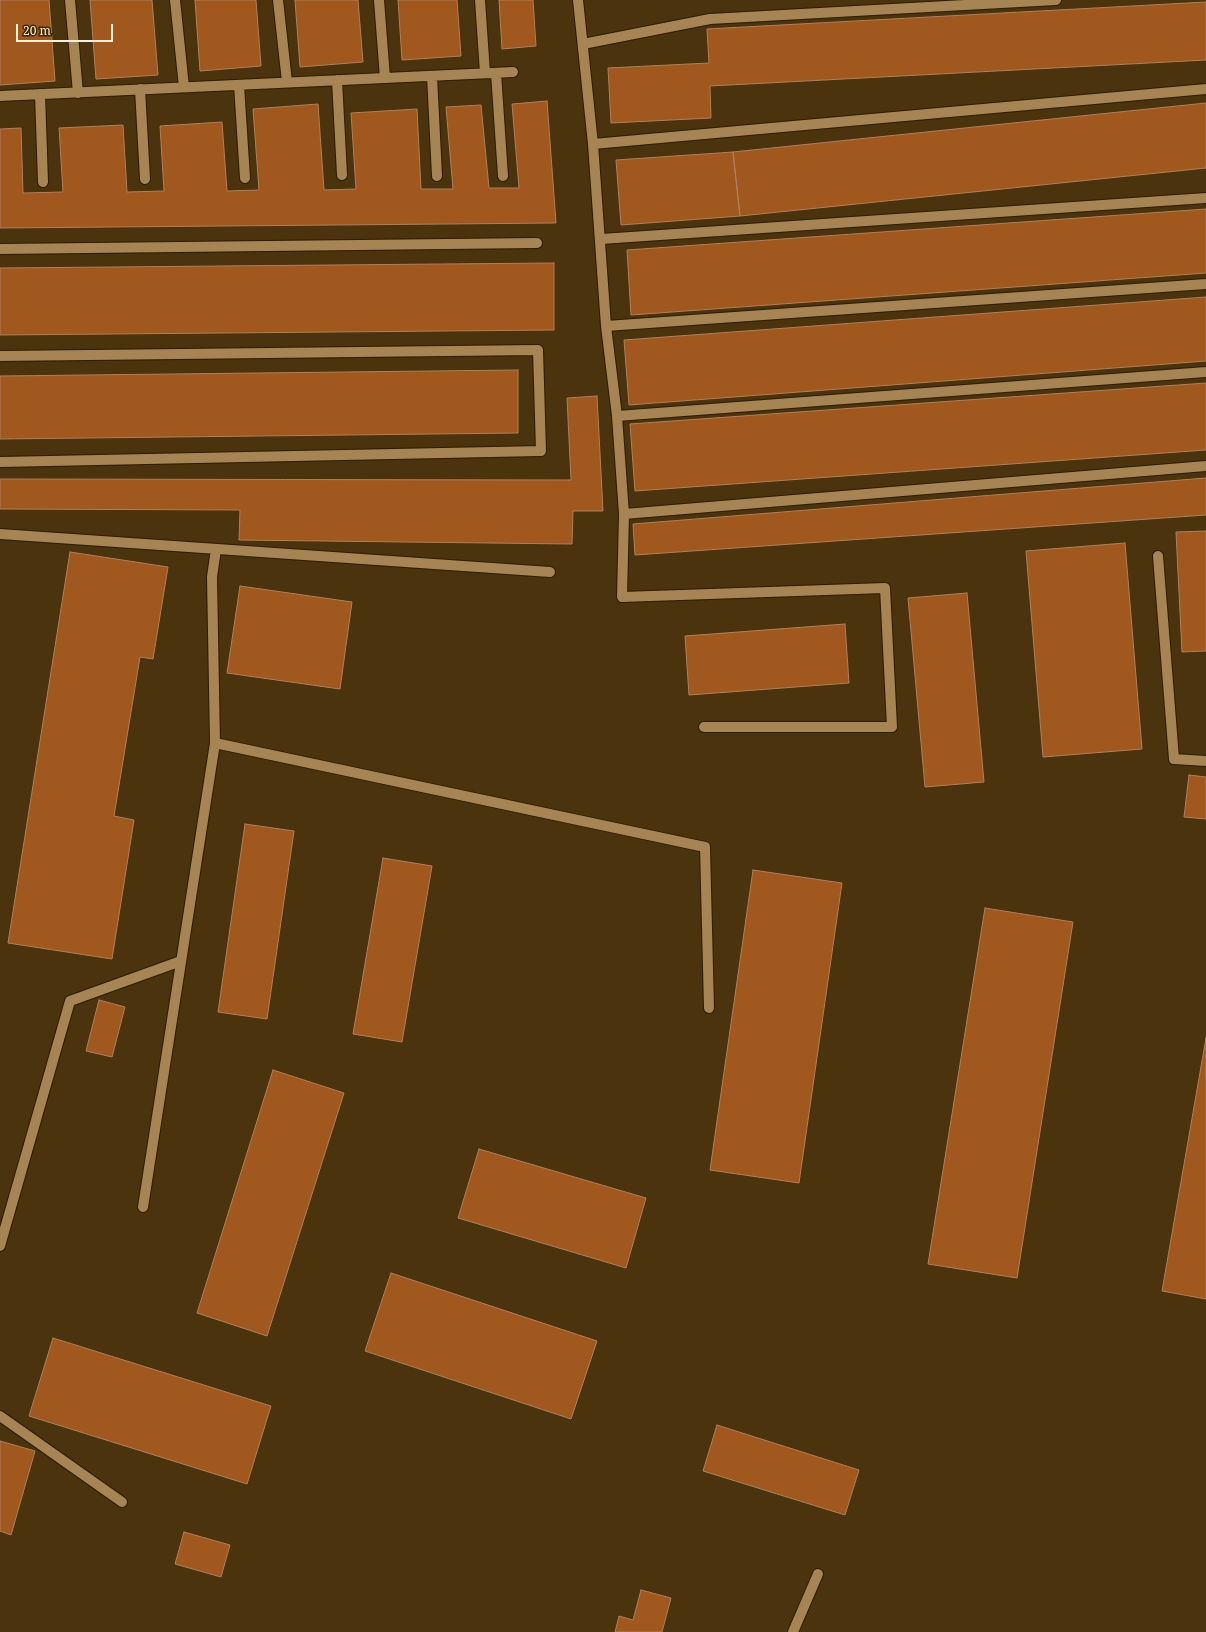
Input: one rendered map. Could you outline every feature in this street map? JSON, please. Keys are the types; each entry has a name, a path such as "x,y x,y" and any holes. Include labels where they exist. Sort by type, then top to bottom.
{"lane":[{"path":"70,0 78,93"},
{"path":"175,0 184,87"},
{"path":"278,0 287,82"},
{"path":"379,0 385,78"},
{"path":"480,0 504,176"},
{"path":"578,0 594,144 606,326 617,416 624,514 622,597 885,588 892,728 704,727"},
{"path":"583,44 710,19 1056,0"},
{"path":"0,96 513,72"},
{"path":"432,76 437,176"},
{"path":"337,80 342,175"},
{"path":"239,85 245,178"},
{"path":"594,144 1206,89"},
{"path":"140,90 145,179"},
{"path":"40,94 43,182"},
{"path":"601,239 1206,198"},
{"path":"0,249 537,243"},
{"path":"606,326 1206,284"},
{"path":"0,356 538,350 541,451 0,462"},
{"path":"617,416 1206,372"},
{"path":"624,514 1206,466"},
{"path":"0,534 550,572"},
{"path":"143,1207 215,743 212,577 216,549"},
{"path":"1158,556 1174,759 1206,761"},
{"path":"215,743 705,847 709,1008"},
{"path":"0,1246 70,1001 181,961"},
{"path":"0,1416 122,1502"},
{"path":"793,1632 818,1574"}],"building":[{"path":"0,0 49,0 55,81 0,85"},
{"path":"90,0 152,0 158,75 96,79"},
{"path":"195,0 256,0 261,66 200,71"},
{"path":"295,0 358,0 363,62 300,67"},
{"path":"398,0 457,0 461,56 402,60"},
{"path":"499,0 533,0 536,46 502,49"},
{"path":"1206,2 1206,60 710,86 711,118 611,123 608,68 709,63 707,29"},
{"path":"547,101 556,223 0,228 0,129 21,128 23,193 63,192 59,128 123,125 127,192 164,191 160,126 222,122 227,191 259,190 253,109 318,104 324,190 356,189 351,113 417,109 421,189 453,189 446,107 481,105 489,188 519,188 512,104"},
{"path":"1206,103 1206,168 740,216 733,152"},
{"path":"733,152 740,216 621,225 616,160"},
{"path":"1206,209 1206,273 631,315 627,250"},
{"path":"554,263 554,330 0,335 0,268"},
{"path":"1206,297 1206,361 629,405 624,340"},
{"path":"518,370 518,433 0,439 0,376"},
{"path":"1206,383 1206,450 635,491 630,424"},
{"path":"597,396 603,511 573,511 572,544 239,540 240,510 0,509 0,479 571,480 567,398"},
{"path":"1206,478 1206,515 635,555 633,524"},
{"path":"1206,531 1206,651 1182,652 1176,532"},
{"path":"1125,543 1142,749 1043,757 1026,551"},
{"path":"70,552 168,567 153,659 140,657 114,816 134,820 112,959 8,943"},
{"path":"240,586 352,602 340,689 227,673"},
{"path":"967,593 984,782 925,787 908,598"},
{"path":"845,624 849,683 689,695 685,636"},
{"path":"1189,775 1206,777 1206,819 1184,817"},
{"path":"245,824 294,831 267,1019 218,1012"},
{"path":"383,858 432,866 402,1042 353,1034"},
{"path":"753,870 842,883 799,1183 710,1170"},
{"path":"985,908 1073,922 1017,1278 928,1264"},
{"path":"99,1000 125,1007 112,1057 86,1051"},
{"path":"1206,1038 1206,1299 1162,1291"},
{"path":"273,1070 344,1093 267,1336 197,1313"},
{"path":"479,1149 646,1198 626,1268 458,1218"},
{"path":"391,1273 597,1341 571,1419 365,1351"},
{"path":"53,1338 271,1406 247,1484 29,1416"},
{"path":"717,1425 859,1470 845,1515 703,1471"},
{"path":"0,1441 35,1451 11,1535 0,1531"},
{"path":"184,1532 230,1545 221,1577 175,1564"},
{"path":"641,1590 671,1598 662,1632 615,1632 619,1616 633,1620"}]}
